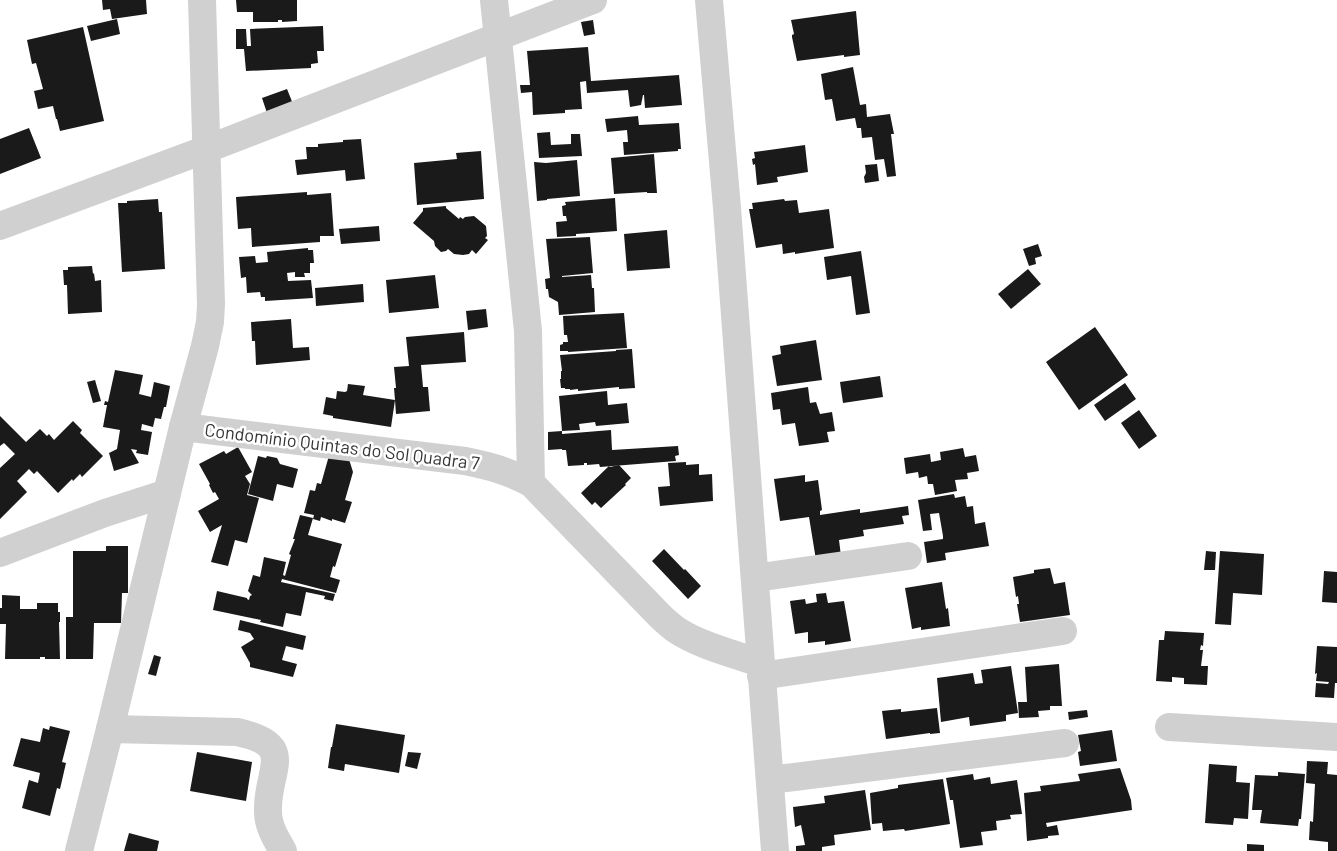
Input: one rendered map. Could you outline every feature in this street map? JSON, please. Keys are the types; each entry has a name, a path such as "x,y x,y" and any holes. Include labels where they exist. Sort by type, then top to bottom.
{"street":[{"name":"Condomínio Quintas do Sol Quadra 7","path":"78,851 110,730 210,322 202,0"},
{"path":"494,0 528,331 531,483"},
{"path":"0,226 207,149 593,0"},
{"path":"709,0 727,208 775,851"},
{"name":"Condomínio Quintas do Sol Quadra 7","path":"183,427 465,461 513,474 531,483 660,616 676,630 760,670"},
{"path":"0,553 105,513 167,493"},
{"path":"755,578 908,556"},
{"path":"760,670 1063,631"},
{"path":"1169,727 1337,738"},
{"path":"110,730 237,732 254,736 265,742 271,747 276,763 268,802 269,823 283,851"},
{"path":"770,780 1065,743"}],"building":[{"path":"102,0 146,0 147,14 112,19 110,9 103,10"},
{"path":"236,0 297,0 297,21 253,22 253,12 237,12"},
{"path":"856,11 860,55 844,57 844,55 797,61 791,20"},
{"path":"117,19 120,34 91,41 87,26"},
{"path":"593,20 595,34 584,36 581,22"},
{"path":"323,26 324,51 317,51 318,63 311,64 311,68 246,71 244,49 236,49 236,29 246,29 247,46 251,46 250,29"},
{"path":"83,27 104,121 60,131 53,106 38,109 34,91 43,89 36,63 32,64 27,40"},
{"path":"588,47 591,81 679,75 682,105 645,108 643,95 641,105 630,107 628,90 587,93 586,81 580,82 582,109 565,110 565,113 533,115 532,92 521,93 520,85 530,85 527,51"},
{"path":"853,67 860,105 866,104 867,117 890,114 894,134 891,134 896,176 887,177 884,159 875,160 872,137 862,138 861,128 857,128 855,118 836,121 832,99 825,100 821,74"},
{"path":"287,89 293,104 267,113 262,98"},
{"path":"638,116 639,125 679,123 681,149 678,149 678,151 624,155 623,142 628,142 627,130 607,132 605,119"},
{"path":"29,128 41,158 0,174 0,139"},
{"path":"550,132 551,145 571,144 571,134 580,134 582,156 539,158 537,133"},
{"path":"361,139 365,179 346,181 345,170 297,175 295,160 307,159 306,147 318,147 318,144"},
{"path":"805,145 808,172 777,177 778,182 757,185 755,164 753,165 752,159 755,158 754,152"},
{"path":"481,151 484,199 417,205 414,163 457,159 456,153"},
{"path":"654,154 657,193 614,194 611,158"},
{"path":"577,160 580,196 537,201 534,162 546,163"},
{"path":"877,164 879,181 865,183 865,165"},
{"path":"307,192 307,195 331,193 334,236 320,236 320,242 252,247 251,228 238,229 236,197"},
{"path":"615,198 617,231 557,237 556,222 567,221 566,216 563,216 562,206 566,205 565,202"},
{"path":"158,199 159,212 162,212 165,269 122,272 118,203"},
{"path":"784,199 785,201 797,200 799,213 829,209 834,248 783,254 782,244 756,248 749,209 753,209 752,203"},
{"path":"446,206 459,219 460,217 463,219 474,216 486,226 487,236 485,238 488,240 476,254 472,250 469,254 463,255 454,254 448,249 441,252 435,246 434,241 413,223 423,211 423,208"},
{"path":"379,226 380,241 341,244 339,229"},
{"path":"667,230 670,268 627,271 624,234"},
{"path":"590,237 593,273 562,277 591,275 592,288 594,288 595,312 559,315 558,302 549,297 548,289 546,289 545,279 550,278 546,239"},
{"path":"1038,244 1042,256 1035,258 1036,264 1029,266 1023,249"},
{"path":"308,248 308,250 313,250 314,263 310,263 310,273 304,273 305,277 295,277 295,272 287,273 288,281 311,280 313,298 265,301 265,297 261,297 260,292 247,293 246,277 241,278 239,257 255,256 256,263 268,262 267,252"},
{"path":"861,251 870,313 856,315 851,276 827,280 824,257"},
{"path":"92,266 95,281 101,280 102,312 68,314 67,285 64,285 63,270 68,270 68,267"},
{"path":"1028,269 1041,284 1011,309 998,294"},
{"path":"435,275 439,308 389,313 386,280"},
{"path":"363,284 364,302 316,306 315,288"},
{"path":"486,309 488,327 468,330 466,311"},
{"path":"624,313 627,348 560,351 560,345 563,342 568,342 567,335 564,335 563,316"},
{"path":"291,319 293,348 309,347 310,360 256,365 255,341 252,341 251,322"},
{"path":"1095,327 1128,375 1079,410 1046,362"},
{"path":"464,332 466,362 421,365 423,387 428,387 430,411 396,414 394,388 396,388 394,367 409,366 406,337"},
{"path":"816,340 822,380 777,386 772,356 781,354 780,346"},
{"path":"632,349 635,388 619,389 619,387 578,391 578,389 561,388 560,379 562,371 560,355"},
{"path":"115,370 143,375 139,394 151,397 154,382 170,386 166,407 164,407 161,419 155,418 153,427 142,424 141,430 152,432 148,455 136,453 137,450 131,449 139,463 114,471 109,453 117,449 120,430 103,427 107,405 104,405 105,401 108,402"},
{"path":"880,376 883,397 843,403 840,382"},
{"path":"95,380 101,401 93,403 87,382"},
{"path":"1125,383 1136,399 1105,421 1094,405"},
{"path":"348,384 365,386 363,395 395,400 391,427 333,418 333,416 323,414 326,397 336,399 337,391 347,391"},
{"path":"808,387 810,403 816,402 820,414 832,412 835,431 827,432 829,442 799,446 795,423 782,425 780,409 773,410 771,393"},
{"path":"607,391 608,405 627,403 629,423 596,426 595,422 579,424 580,430 562,431 559,396"},
{"path":"1139,410 1157,436 1139,449 1121,423"},
{"path":"0,416 26,442 40,429 47,436 49,434 54,440 73,421 82,430 80,433 103,456 82,477 80,474 73,481 72,479 58,493 37,471 34,474 29,469 17,481 27,492 0,519 0,468 15,454 4,443 0,446"},
{"path":"611,430 612,450 678,446 679,455 675,456 676,461 600,467 599,464 587,465 587,463 584,463 584,465 568,466 566,450 548,450 548,432 562,431 562,434"},
{"path":"238,447 252,472 245,476 250,484 247,495 259,498 247,543 235,540 228,566 211,562 222,525 210,532 198,511 219,499 215,492 213,493 199,464 224,451 226,454"},
{"path":"963,448 965,457 976,455 979,471 967,473 968,479 955,480 957,491 935,495 933,484 928,484 927,476 919,478 918,472 906,474 904,458 930,454 931,462 941,460 940,452"},
{"path":"330,452 348,456 353,472 345,500 352,502 345,523 321,517 320,521 313,519 314,515 304,513 310,490 315,491 317,483 321,484"},
{"path":"258,456 277,458 280,464 298,469 293,488 277,484 273,501 248,494"},
{"path":"686,462 686,465 699,464 699,475 712,474 713,501 660,506 658,487 670,486 668,463"},
{"path":"619,465 631,478 601,508 595,502 592,505 581,493 609,466"},
{"path":"805,475 805,482 818,480 822,510 820,515 860,509 860,513 908,506 909,515 902,516 904,524 863,530 864,536 839,540 841,556 816,560 809,517 780,521 774,479"},
{"path":"954,494 955,498 965,496 967,507 973,506 975,524 985,522 989,546 945,553 946,560 927,563 924,542 943,539 943,536 939,513 930,514 932,530 923,531 918,500"},
{"path":"300,515 313,518 308,535 342,544 330,577 340,580 336,593 282,579 281,582 335,594 333,601 324,599 325,596 306,592 301,616 286,613 283,627 260,622 261,620 213,610 217,591 249,600 252,595 248,591 253,575 260,577 264,557 286,562 283,575 285,576"},
{"path":"106,546 128,546 128,593 122,593 121,623 94,623 93,659 66,659 66,617 73,617 73,551 106,551"},
{"path":"664,549 701,586 688,599 652,561"},
{"path":"1206,551 1216,552 1215,570 1204,570"},
{"path":"1220,551 1264,554 1262,595 1233,593 1231,625 1215,624"},
{"path":"1050,568 1054,584 1065,582 1070,615 1020,622 1017,604 1019,604 1018,596 1016,597 1013,577 1034,573 1034,570"},
{"path":"1324,571 1337,572 1337,603 1322,602"},
{"path":"942,582 950,626 921,630 921,627 912,629 905,588"},
{"path":"826,593 828,603 844,601 851,641 825,645 825,641 808,643 808,632 795,634 790,601 805,599 806,604 817,602 816,594"},
{"path":"2,595 20,596 20,609 37,609 37,603 58,603 58,612 60,612 60,659 40,657 40,659 5,659 6,624 0,624"},
{"path":"240,620 306,636 303,650 286,646 282,660 297,664 293,677 250,667 250,663 241,647 254,639 250,633 238,630"},
{"path":"1165,631 1204,633 1203,646 1201,645 1200,650 1203,650 1201,666 1208,666 1207,685 1184,684 1184,678 1172,677 1172,682 1156,681 1159,640 1164,640"},
{"path":"1317,646 1337,647 1337,683 1335,683 1334,698 1315,697 1316,683 1328,684 1329,682 1316,681"},
{"path":"154,655 161,657 156,676 148,674"},
{"path":"1059,664 1062,706 1050,706 1050,710 1038,711 1039,717 1019,718 1018,702 1027,702 1025,667"},
{"path":"1011,666 1018,713 1006,715 1006,721 970,726 969,717 941,722 937,678 973,673 975,684 983,683 981,670"},
{"path":"937,708 940,733 886,739 882,711 901,709 901,712"},
{"path":"1087,710 1088,717 1069,720 1068,712"},
{"path":"336,724 405,735 399,773 345,764 344,771 328,768"},
{"path":"50,726 70,731 62,762 66,763 60,789 57,788 50,816 22,808 29,780 38,783 40,773 13,766 21,738 40,742 43,728 49,730"},
{"path":"1112,730 1117,761 1080,766 1078,752 1081,751 1078,735"},
{"path":"197,752 252,762 246,801 190,791"},
{"path":"408,752 421,753 417,769 405,766"},
{"path":"1307,761 1328,762 1327,774 1337,775 1337,851 1328,851 1328,842 1309,840 1310,821 1313,822 1315,784 1306,783"},
{"path":"1209,764 1237,766 1236,782 1250,783 1248,819 1234,818 1233,825 1205,823"},
{"path":"1120,768 1131,800 1132,810 1046,823 1047,827 1057,825 1059,835 1027,841 1024,793 1041,791 1040,786 1080,781 1078,774"},
{"path":"1278,772 1305,774 1301,819 1299,819 1298,826 1260,823 1262,810 1252,810 1255,775 1278,776"},
{"path":"973,774 974,780 990,777 991,784 1017,780 1022,814 1010,815 1011,819 996,821 997,830 981,832 983,845 960,848 953,800 950,800 946,778"},
{"path":"943,779 950,824 905,831 904,829 883,831 882,823 872,824 870,793 898,788 898,785"},
{"path":"865,790 871,830 834,835 835,845 822,847 822,851 796,851 796,846 805,845 801,825 795,827 793,807 825,803 824,796"},
{"path":"129,833 159,841 157,851 124,851"},
{"path":"1247,844 1264,845 1264,851 1247,851"}]}
